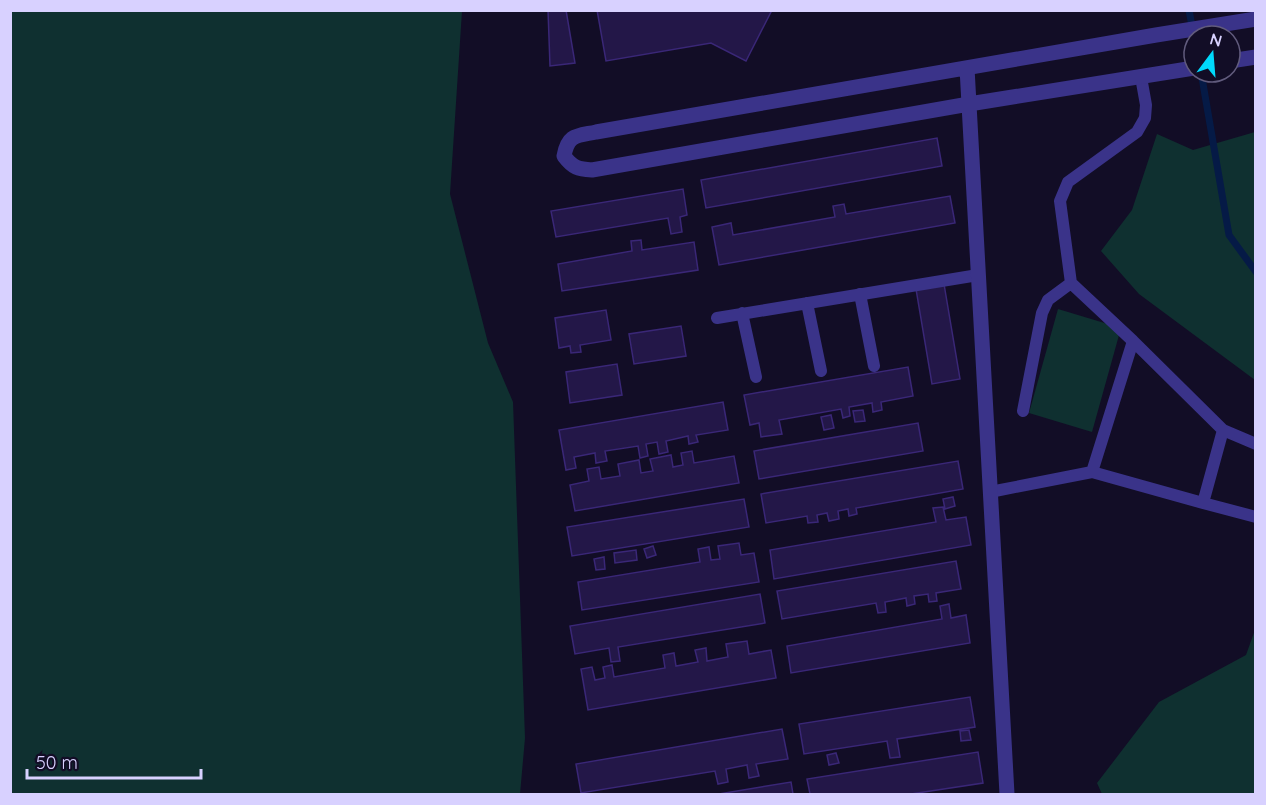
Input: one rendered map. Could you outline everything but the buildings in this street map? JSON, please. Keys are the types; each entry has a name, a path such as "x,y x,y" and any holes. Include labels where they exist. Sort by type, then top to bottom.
{"street":[{"path":"1182,70 969,104 592,171 576,168 564,156 566,146 574,137 1256,19"},
{"path":"967,68 1007,795"}],"lane":[{"path":"1141,77 1146,105 1145,118 1137,132 1068,182 1060,201 1071,283 1223,430 1256,444"},
{"path":"717,318 978,275"},
{"path":"1023,411 1042,313 1048,300 1071,283"},
{"path":"860,294 873,366"},
{"path":"807,303 821,371"},
{"path":"742,313 756,376"},
{"path":"1092,472 1133,341"},
{"path":"1203,503 1223,430"},
{"path":"990,492 1092,472 1256,517"}],"green space":[{"path":"10,11 462,11 450,194 488,343 513,402 525,738 520,794 11,794"},
{"path":"1256,132 1255,380 1139,294 1101,251 1132,210 1157,134 1193,150"},
{"path":"1058,309 1121,328 1092,432 1029,413"},
{"path":"1255,630 1255,794 1102,794 1097,783 1159,702 1246,655"}],"waterway":[{"path":"1189,10 1192,24"},
{"path":"1203,84 1229,235 1256,272"}]}
